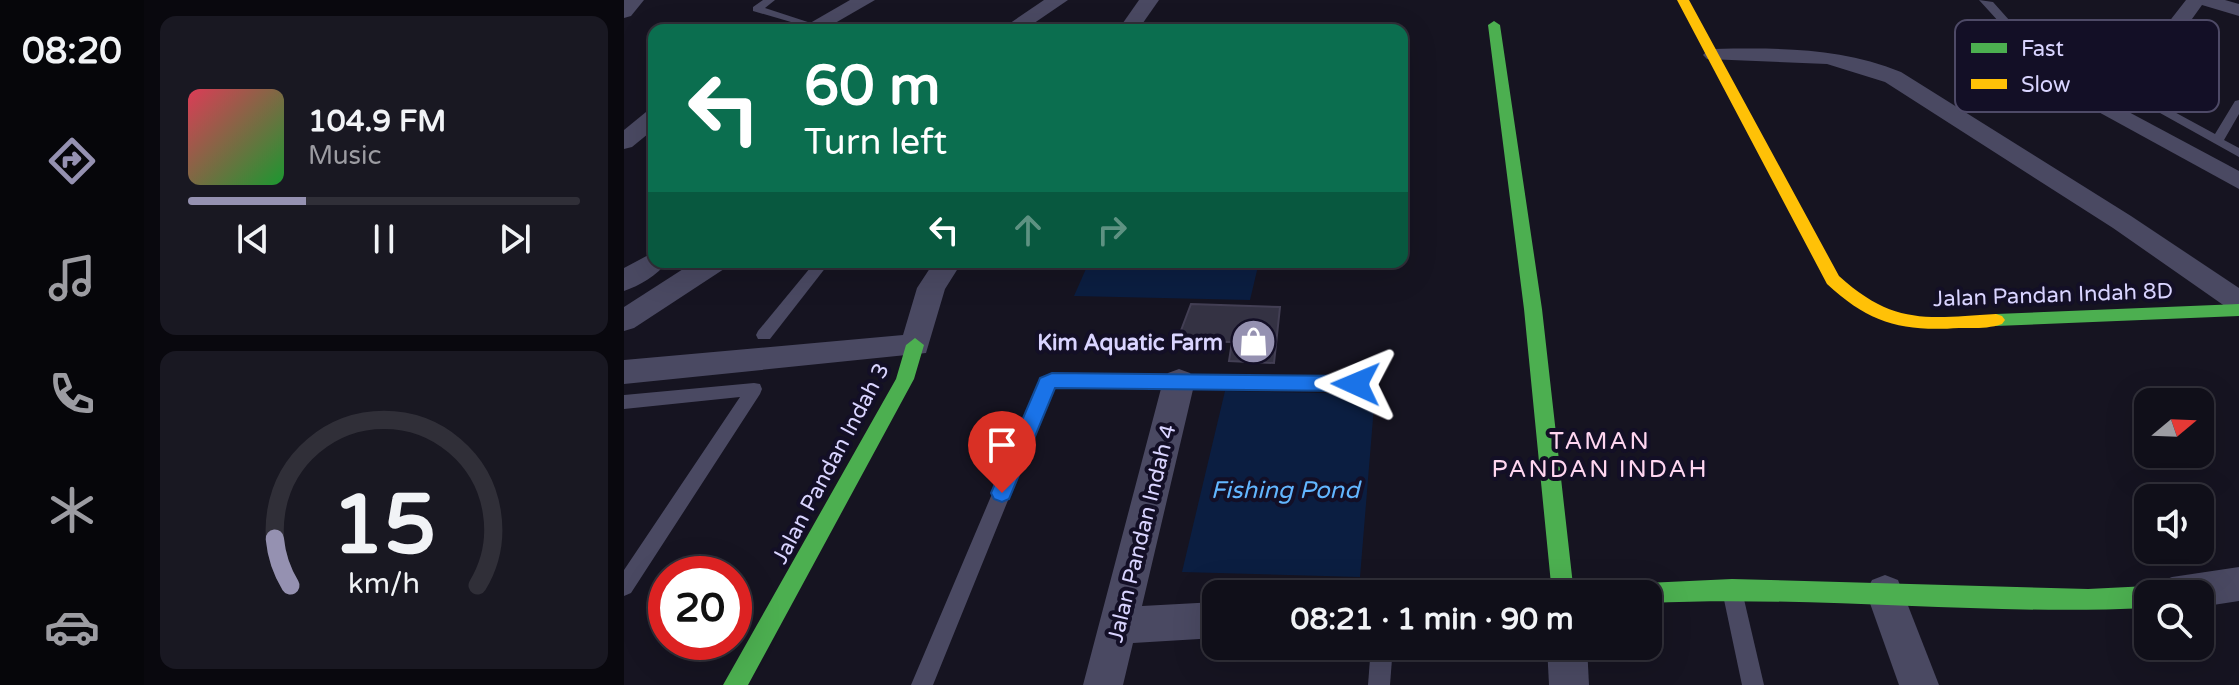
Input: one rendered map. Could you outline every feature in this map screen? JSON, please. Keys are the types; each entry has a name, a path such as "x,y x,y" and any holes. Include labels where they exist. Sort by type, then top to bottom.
{"street":[{"path":"624,12 634,0"},
{"path":"820,24 865,0"},
{"path":"1020,24 1058,0"},
{"path":"1132,24 1149,0"},
{"path":"1683,0 1714,55 1814,54 1865,63 1893,77 2122,222 2239,302"},
{"path":"2181,20 2196,0"},
{"path":"2204,0 2239,10"},
{"path":"1494,25 1517,171 1562,580"},
{"name":"Jalan Pandan Indah 8D","path":"1714,55 1833,280 1849,298 1871,314 1898,323 1911,323 2239,310"},
{"path":"2115,112 2239,181"},
{"path":"624,142 648,122"},
{"path":"624,281 648,265"},
{"path":"624,321 705,268"},
{"path":"624,372 915,345 931,288 944,268"},
{"name":"Jalan Pandan Indah 3","path":"735,685 905,379 915,345"},
{"name":"Jalan Pandan Indah 4","path":"1103,685 1179,381"},
{"path":"2214,588 2239,584"},
{"path":"1662,592 1732,589 2088,600 2134,598"},
{"path":"1885,592 1919,685"},
{"path":"1117,626 1202,621"},
{"path":"1568,660 1569,685"}],"lane":[{"path":"770,0 757,9 800,24"},
{"path":"1984,0 1997,8 2006,20"},
{"path":"2217,141 2239,104"},
{"path":"2170,112 2239,153"},
{"path":"764,335 818,268"},
{"path":"922,685 1047,383 1061,379 1356,384"},
{"path":"624,402 754,389 624,587"},
{"path":"1732,589 1753,685"},
{"path":"1379,685 1381,660"}],"water":[{"path":"1086,268 1258,268 1250,300 1074,296"},
{"name":"Fishing Pond","path":"1225,391 1375,394 1360,577 1182,572"}],"building":[{"name":"Kim Aquatic Farm","path":"1191,304 1280,307 1274,363 1229,361 1232,342 1177,341"}],"traffic: fast":[{"path":"1494,25 1533,309 1562,580"},
{"path":"1996,320 2239,310"},
{"path":"735,685 905,379 915,345"},
{"path":"1662,592 1732,589 2088,600 2134,598"}],"traffic: slow":[{"path":"1683,0 1833,280 1852,298 1889,318 1928,323 1996,320"}],"place":[{"name":"Kim Aquatic Farm","path":"1254,342"}],"district":[{"name":"TAMAN PANDAN INDAH","path":"1600,455"}],"route":[{"path":"1002,493 1047,383 1052,381 1356,384"}]}
